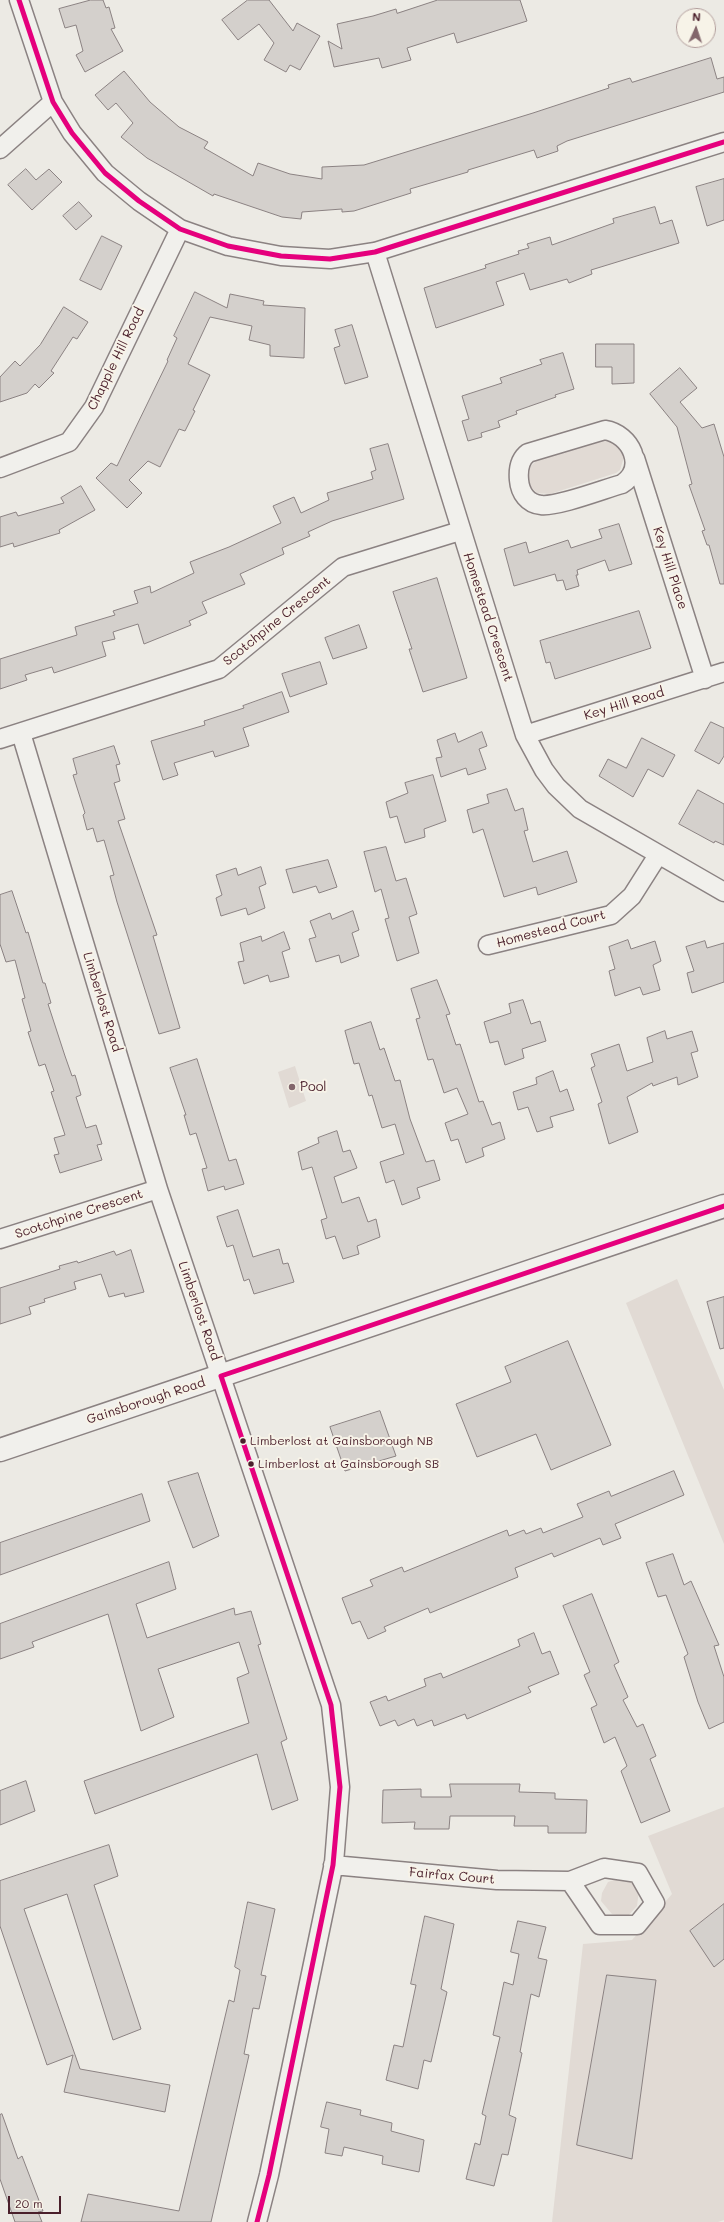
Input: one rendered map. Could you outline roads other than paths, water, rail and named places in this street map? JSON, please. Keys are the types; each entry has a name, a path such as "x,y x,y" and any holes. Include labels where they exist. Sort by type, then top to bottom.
{"main road":[{"name":"Gainsborough Road","path":"0,1450 724,1206"}],"street":[{"path":"19,0 53,102 72,133 105,173 140,201 180,229 228,246 280,256 330,259 375,252 724,142"},
{"path":"0,149 53,102"},
{"name":"Chapple Hill Road","path":"0,468 69,442 94,407 180,229"},
{"name":"Homestead Crescent","path":"375,252 460,531 525,735 544,770 556,786 580,809 724,892"},
{"name":"Key Hill Place","path":"634,457 635,466 632,474 628,480 622,484 553,504 535,504 523,495 520,488 520,464 523,457 528,453 595,432 613,431 620,435 632,449 705,678"},
{"name":"Scotchpine Crescent","path":"0,739 219,669 343,567 460,531"},
{"name":"Key Hill Road","path":"525,735 724,672"},
{"name":"Limberlost Road","path":"21,733 158,1189 331,1705 340,1787 333,1865 269,2176 258,2222"},
{"name":"Homestead Court","path":"488,946 610,914 632,896 658,855"},
{"name":"Scotchpine Crescent","path":"0,1240 158,1189"},
{"name":"Fairfax Court","path":"333,1865 497,1880 570,1882"}],"place":[{"name":"Pool","path":"292,1087"},
{"name":"Limberlost at Gainsborough NB","path":"243,1441"},
{"name":"Limberlost at Gainsborough SB","path":"251,1464"}]}
